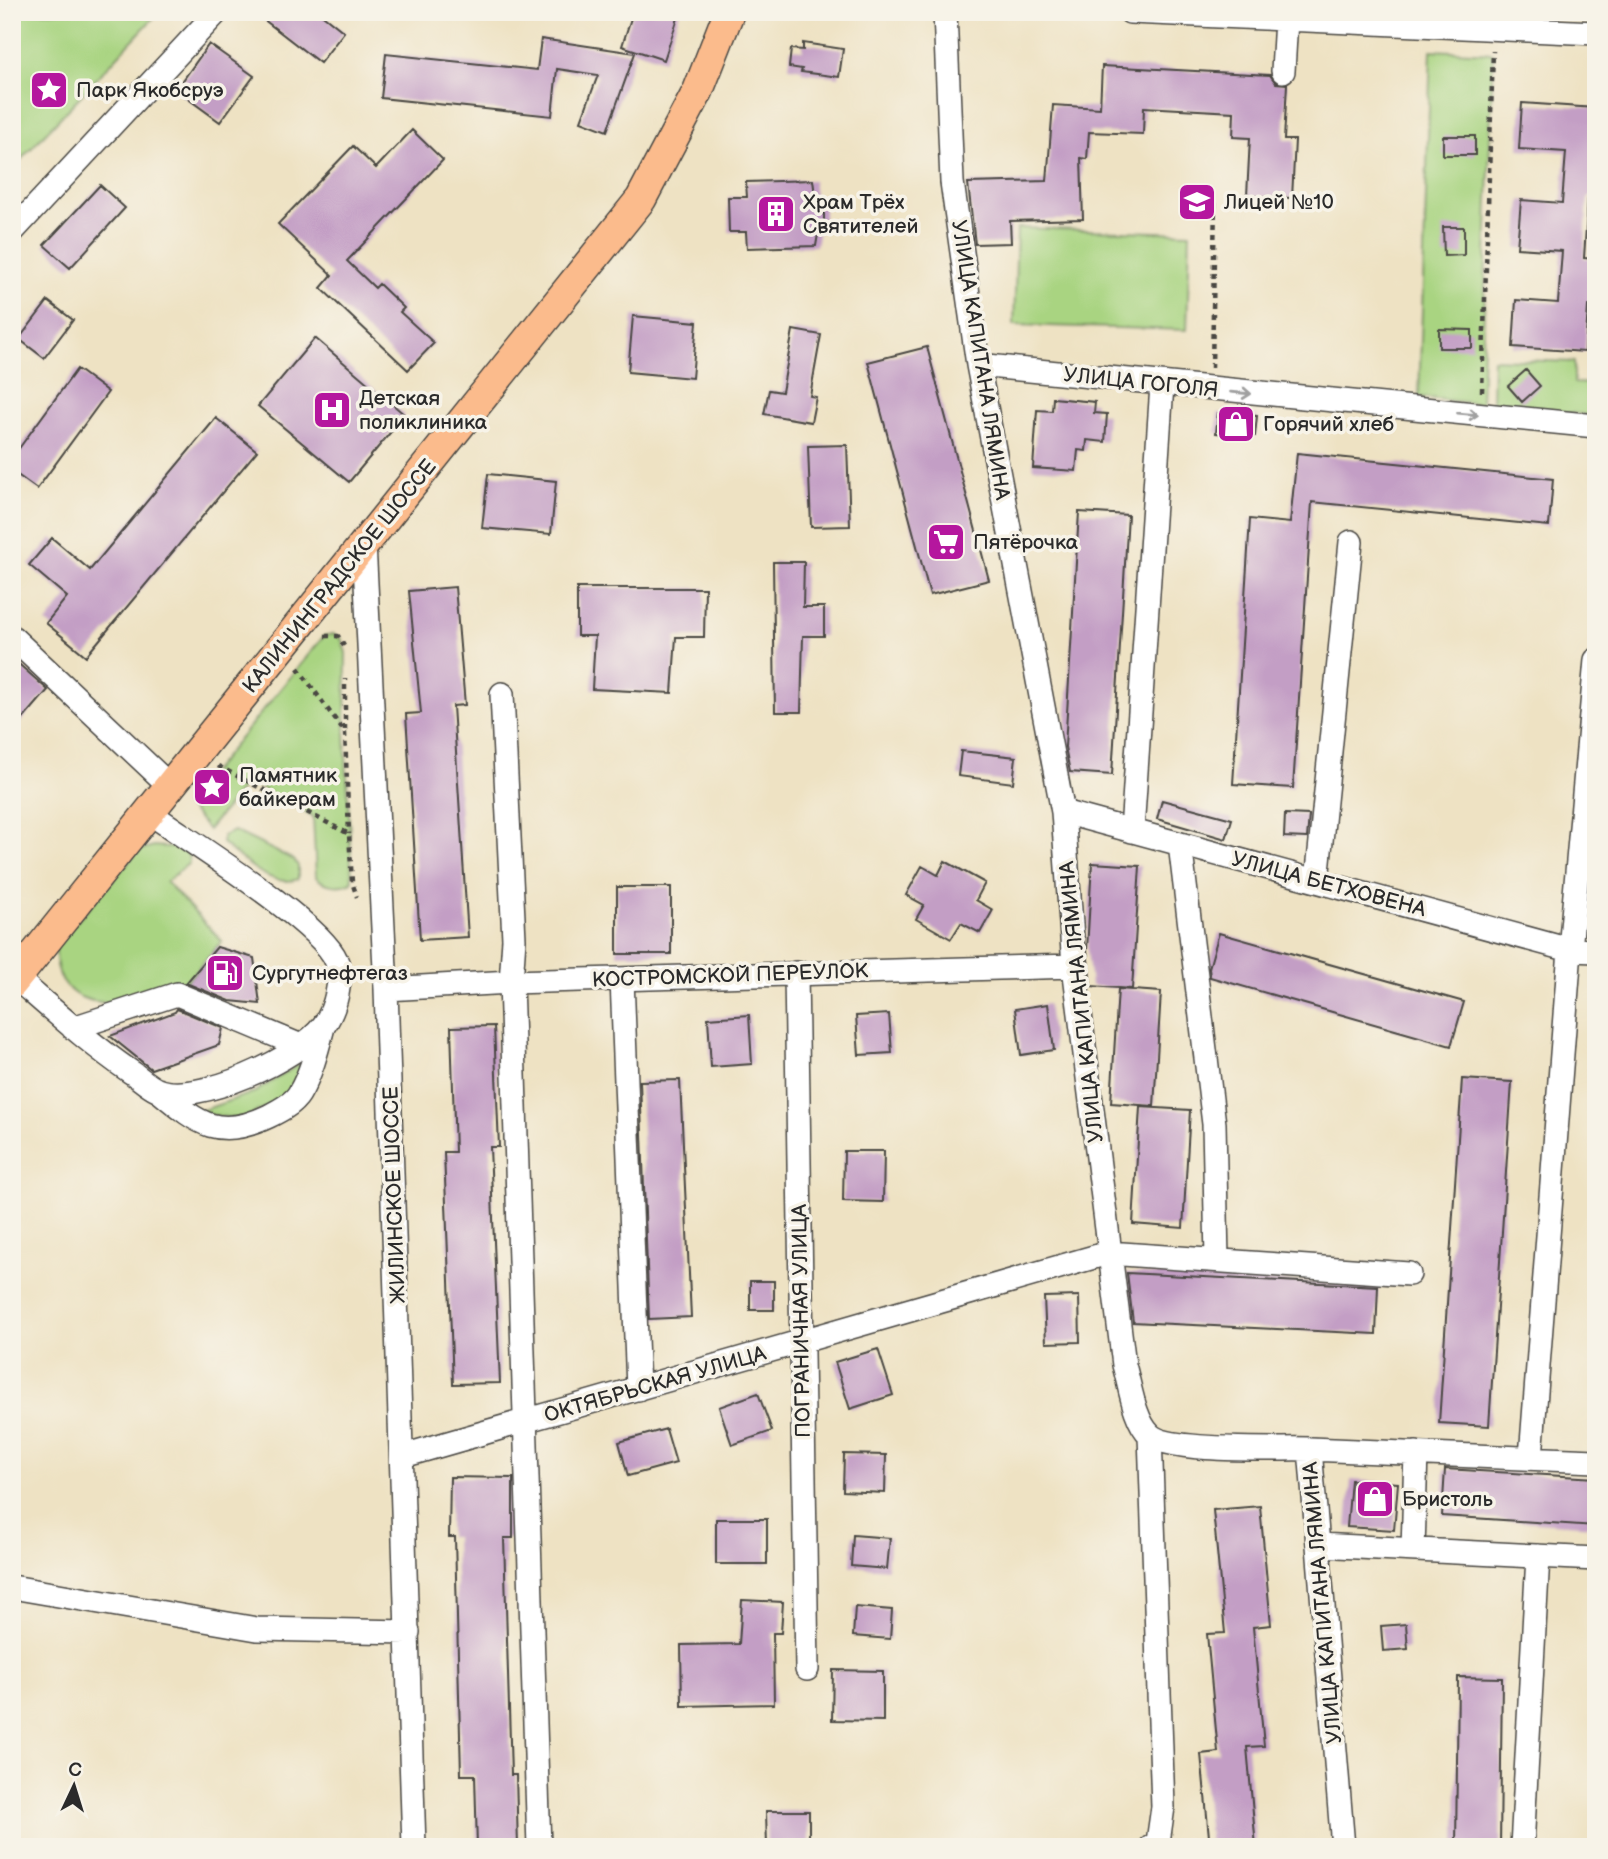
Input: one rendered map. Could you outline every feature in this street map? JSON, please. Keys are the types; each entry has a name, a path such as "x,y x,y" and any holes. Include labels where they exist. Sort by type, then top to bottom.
{"main road":[{"name":"КАЛИНИНГРАДСКОЕ ШОССЕ","path":"14,980 364,543 575,285 641,199 698,91 730,12"}],"street":[{"path":"12,232 217,12"},
{"name":"УЛИЦА КАПИТАНА ЛЯМИНА","path":"945,12 953,182 978,365 1063,812 1074,965 1124,1364 1138,1412 1150,1435 1174,1444 1310,1449 1343,1847"},
{"path":"1130,12 1286,19 1429,19 1494,29 1596,33"},
{"path":"1283,71 1286,19"},
{"name":"УЛИЦА ГОГОЛЯ","path":"978,365 1596,426"},
{"path":"1132,831 1162,385"},
{"path":"1317,881 1352,542"},
{"name":"ЖИЛИНСКОЕ ШОССЕ","path":"364,543 386,989 414,1847"},
{"path":"12,637 171,787"},
{"path":"1531,1457 1570,950 1596,660"},
{"path":"502,694 514,939 511,982 523,1422 539,1847"},
{"name":"УЛИЦА БЕТХОВЕНА","path":"1063,812 1570,950 1596,951"},
{"path":"14,980 101,1051 158,1090 193,1120 210,1127 229,1129 249,1126 279,1111 298,1097 335,998 340,972 337,961 318,933 150,813"},
{"path":"1180,844 1214,1124 1217,1259"},
{"name":"КОСТРОМСКОЙ ПЕРЕУЛОК","path":"386,989 511,982 1074,965"},
{"name":"ПОГРАНИЧНАЯ УЛИЦА","path":"796,973 807,1669"},
{"path":"622,979 638,1389"},
{"path":"74,1028 177,994 301,1046"},
{"path":"158,1090 198,1092 238,1081 301,1046 324,1025"},
{"name":"ОКТЯБРЬСКАЯ УЛИЦА","path":"403,1456 1108,1253 1409,1274"},
{"path":"1150,1435 1164,1807 1158,1842 1151,1847"},
{"path":"1310,1449 1596,1461"},
{"path":"1413,1549 1416,1452"},
{"path":"1318,1545 1596,1559"},
{"path":"1522,1847 1538,1556"},
{"path":"12,1587 257,1629 408,1632"}],"path":[{"path":"1481,398 1494,29"},
{"path":"1212,390 1215,200"},
{"path":"315,646 329,629"},
{"path":"324,636 338,636 346,653"},
{"path":"290,677 306,657"},
{"path":"346,666 345,733 352,883 361,903 362,887"},
{"path":"298,667 345,733"},
{"path":"209,775 225,756"},
{"path":"217,766 349,834"}],"green space":[{"name":"Парк Якобсруэ","path":"12,12 159,12 12,169"},
{"path":"1431,50 1493,53 1481,404 1419,397"},
{"path":"1017,228 1190,233 1187,330 1014,325"},
{"path":"1493,359 1574,362 1574,383 1596,384 1596,416 1492,404"},
{"path":"333,634 341,638 346,653 345,733 352,882 338,885 328,884 316,877 313,816 248,781 208,830 186,804 324,636"},
{"path":"234,831 294,860 298,866 298,879 277,880 247,864 222,843 223,836"},
{"path":"154,846 176,848 188,853 189,863 166,882 222,941 186,981 163,992 121,1002 100,1002 82,997 67,987 58,970 56,945 139,850"},
{"path":"302,1065 290,1094 242,1120 197,1112 255,1092"}],"building":[{"path":"254,12 319,12 344,32 320,63"},
{"path":"633,12 680,12 664,60 622,46"},
{"path":"541,39 635,53 607,131 581,121 598,75 557,69 552,116 381,98 386,54 537,70"},
{"path":"803,43 843,49 839,77 801,72 802,69 789,67 791,49 803,50"},
{"path":"209,44 254,76 220,122 176,90"},
{"path":"1102,66 1270,75 1276,83 1287,84 1284,140 1295,140 1292,198 1247,196 1250,138 1233,137 1234,112 1144,107 1143,134 1089,132 1087,159 1081,158 1083,219 1010,221 1011,243 975,244 968,183 1047,181 1053,105 1100,108"},
{"path":"1522,103 1595,108 1592,151 1596,151 1596,196 1588,196 1584,258 1596,259 1596,307 1588,306 1585,352 1513,347 1516,300 1558,303 1562,251 1517,248 1521,200 1562,203 1566,152 1519,149"},
{"path":"412,130 443,160 347,261 375,288 379,284 404,308 400,312 434,343 408,370 321,288 332,275 278,224 353,146 376,168"},
{"path":"1443,136 1475,136 1475,155 1443,155"},
{"name":"Храм Трёх Святителей","path":"813,180 815,195 824,201 824,228 818,234 816,246 747,248 746,232 729,232 728,197 747,197 746,182"},
{"path":"100,185 125,208 70,268 44,245"},
{"path":"1443,227 1464,227 1464,255 1444,256"},
{"path":"48,301 73,320 44,358 19,339"},
{"path":"633,316 697,322 692,378 628,372"},
{"path":"1439,329 1472,330 1472,348 1439,348"},
{"path":"793,330 821,335 810,396 816,397 811,422 764,414 769,390 782,392"},
{"name":"Детская поликлиника","path":"315,338 405,415 349,482 258,406"},
{"path":"927,347 989,580 930,595 868,362"},
{"path":"77,369 108,392 37,489 12,471 12,458"},
{"path":"1526,370 1540,386 1522,402 1508,386"},
{"path":"1053,398 1095,402 1094,413 1107,414 1105,442 1087,440 1086,451 1078,450 1076,471 1033,468 1037,410 1052,411"},
{"name":"Горячий хлеб","path":"1218,413 1257,416 1255,436 1216,433"},
{"path":"216,418 257,451 86,656 46,623 67,597 29,565 52,538 90,570"},
{"path":"847,445 850,526 811,527 808,446"},
{"path":"1297,453 1553,479 1549,526 1312,502 1293,788 1233,784 1250,519 1290,523"},
{"path":"488,474 556,481 551,534 482,528"},
{"path":"1079,512 1128,515 1112,775 1070,772 1065,747"},
{"path":"773,562 804,562 803,607 824,607 824,636 803,636 801,712 775,712"},
{"path":"455,587 465,705 453,706 468,937 420,940 406,714 421,713 409,591"},
{"path":"577,588 705,588 704,637 676,637 672,693 592,689 595,636 577,636"},
{"path":"12,658 48,690 12,732"},
{"path":"961,751 1016,757 1013,783 958,776"},
{"path":"1162,800 1232,819 1226,839 1157,819"},
{"path":"1285,814 1309,815 1307,838 1284,837"},
{"path":"945,861 985,883 976,900 993,910 980,933 961,923 951,939 916,919 924,905 906,895 922,866 938,875"},
{"path":"1092,863 1140,866 1132,989 1091,986 1087,950"},
{"path":"617,887 671,887 671,954 617,954"},
{"path":"1219,933 1464,1002 1451,1046 1210,977 1209,968"},
{"path":"217,947 254,958 260,1004 230,1001 186,983"},
{"path":"1118,989 1161,992 1154,1106 1111,1103"},
{"path":"1048,1004 1054,1050 1021,1055 1015,1009"},
{"path":"177,1009 223,1028 219,1045 151,1069 110,1036 175,1012"},
{"path":"889,1014 892,1053 859,1055 856,1016"},
{"path":"749,1015 752,1064 711,1067 708,1018"},
{"path":"494,1026 499,1147 490,1147 500,1383 453,1384 444,1152 455,1152 451,1027"},
{"path":"1462,1079 1512,1082 1489,1426 1439,1423"},
{"path":"680,1080 691,1317 649,1319 640,1081"},
{"path":"1140,1107 1190,1110 1183,1228 1133,1224"},
{"path":"844,1151 884,1151 883,1202 843,1201"},
{"path":"1127,1273 1378,1286 1376,1334 1133,1322"},
{"path":"750,1281 774,1281 774,1310 750,1310"},
{"path":"1079,1296 1080,1342 1046,1343 1044,1297"},
{"path":"878,1349 893,1395 850,1409 835,1362"},
{"path":"758,1393 772,1431 732,1445 719,1407"},
{"path":"666,1429 676,1463 628,1476 619,1442"},
{"path":"844,1454 886,1455 885,1493 843,1491"},
{"path":"1445,1469 1596,1478 1596,1526 1442,1516"},
{"path":"450,1477 513,1478 513,1538 504,1538 511,1775 516,1775 518,1847 477,1847 475,1775 461,1775 455,1537 449,1537"},
{"path":"1351,1480 1398,1483 1394,1530 1347,1527"},
{"path":"1260,1506 1271,1625 1253,1627 1264,1746 1247,1747 1256,1847 1210,1847 1201,1754 1218,1752 1207,1634 1225,1633 1213,1510"},
{"path":"716,1519 767,1519 767,1564 716,1564"},
{"path":"853,1535 890,1538 887,1569 851,1566"},
{"path":"742,1600 783,1602 781,1633 773,1633 774,1704 682,1706 681,1645 739,1644"},
{"path":"855,1607 892,1610 890,1639 853,1636"},
{"path":"1406,1624 1408,1649 1383,1651 1381,1626"},
{"path":"833,1670 883,1671 883,1721 832,1720"},
{"path":"1458,1677 1502,1678 1500,1847 1456,1847"},
{"path":"766,1811 809,1811 809,1847 767,1847"}],"place":[{"name":"Парк Якобсруэ","path":"49,90"},
{"name":"Лицей №10","path":"1197,202"},
{"name":"Храм Трёх Святителей","path":"776,214"},
{"name":"Детская поликлиника","path":"332,410"},
{"name":"Горячий хлеб","path":"1236,424"},
{"name":"Пятёрочка","path":"946,542"},
{"name":"Памятник байкерам","path":"212,787"},
{"name":"Сургутнефтегаз","path":"225,973"},
{"name":"Бристоль","path":"1375,1499"}]}
